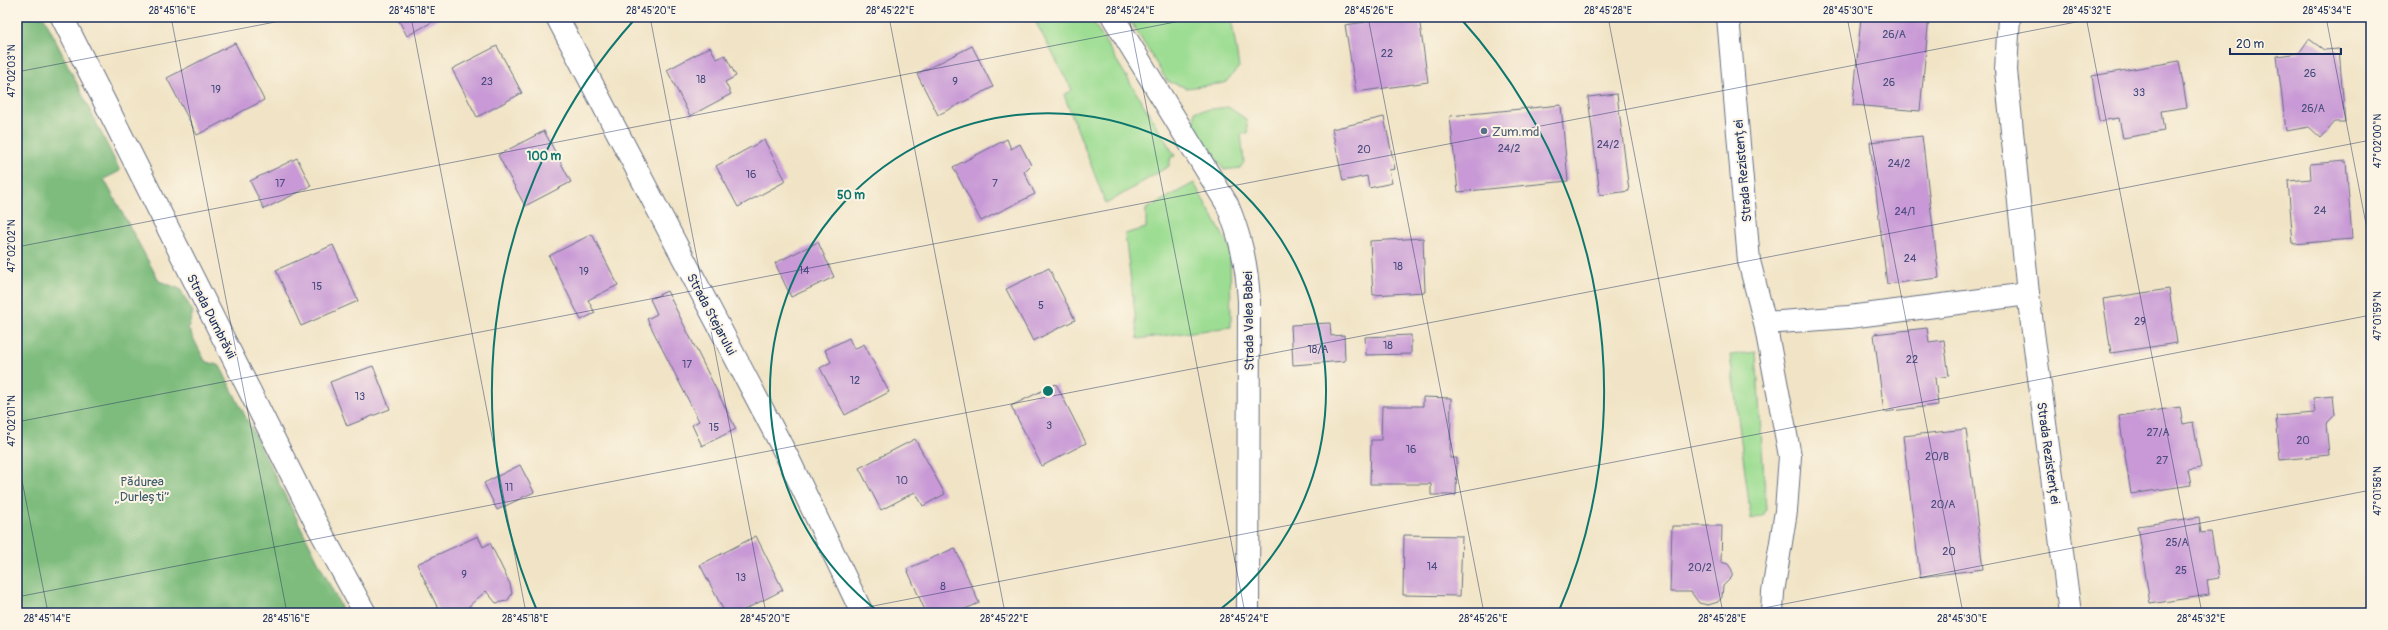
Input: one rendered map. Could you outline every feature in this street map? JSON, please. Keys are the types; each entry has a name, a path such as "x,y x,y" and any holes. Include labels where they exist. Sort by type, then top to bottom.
{"street":[{"name":"Strada Dumbrăvii","path":"62,17 315,521 365,613"},
{"name":"Strada Stejarului","path":"557,17 789,460 862,613"},
{"name":"Strada Valea Babei","path":"1113,17 1227,204 1239,233 1247,267 1249,301 1248,613"},
{"name":"Strada Rezistenței","path":"1728,17 1749,261 1765,323 1790,456 1786,512 1773,592 1772,613"},
{"name":"Strada Rezistenței","path":"2009,17 2006,70 2028,294 2070,613"},
{"path":"1765,323 1848,316 2028,294"}],"green space":[{"name":"Pădurea „Durlești”","path":"17,17 44,17 120,171 104,179 159,281 180,289 193,312 188,328 205,361 220,366 344,613 17,613"},
{"path":"1033,17 1090,17 1175,156 1171,157 1169,166 1106,204 1064,95 1072,90"},
{"path":"1128,17 1231,17 1239,67 1225,83 1187,88 1167,81"},
{"path":"1228,107 1246,119 1248,133 1241,134 1244,162 1240,168 1224,170 1194,126 1195,111"},
{"path":"1194,183 1230,248 1231,327 1138,339 1125,234 1146,228 1146,209"},
{"path":"1756,352 1766,510 1763,516 1751,519 1730,355"}],"building":[{"path":"397,17 441,17 407,36"},
{"path":"1364,17 1390,17 1390,19 1419,17 1428,82 1356,92 1345,25 1365,22"},
{"path":"1861,17 1929,17 1920,111 1853,105"},
{"path":"2309,39 2324,50 2339,49 2345,122 2335,122 2321,138 2309,127 2286,131 2277,56 2299,53"},
{"path":"235,43 264,100 197,135 167,78"},
{"path":"497,46 522,93 477,117 452,69"},
{"path":"972,46 993,87 938,115 917,74"},
{"path":"710,47 717,59 725,55 736,76 725,82 731,94 690,116 667,70"},
{"path":"2179,61 2187,107 2161,111 2164,131 2123,138 2119,118 2099,121 2092,76"},
{"path":"1617,94 1629,191 1600,195 1588,97"},
{"path":"1561,105 1568,181 1458,192 1450,116"},
{"path":"1384,117 1395,169 1389,170 1392,183 1369,188 1367,176 1343,181 1332,129"},
{"path":"544,131 571,182 525,206 498,155"},
{"path":"1922,136 1939,278 1887,284 1870,142"},
{"path":"1007,139 1011,149 1020,144 1031,165 1024,172 1035,194 981,221 953,167"},
{"path":"764,140 786,181 738,207 716,166"},
{"path":"297,158 311,186 264,209 250,181"},
{"path":"2346,161 2352,239 2293,244 2288,181 2311,179 2310,164"},
{"path":"592,234 618,285 588,300 595,313 581,320 549,256"},
{"path":"1423,238 1425,292 1373,295 1370,241"},
{"path":"818,242 834,277 791,297 775,263"},
{"path":"333,245 358,301 301,326 276,270"},
{"path":"1049,268 1075,320 1033,341 1006,289"},
{"path":"2169,289 2177,343 2111,353 2103,299"},
{"path":"667,291 736,429 702,446 692,425 699,421 647,319 657,314 650,299"},
{"path":"1330,323 1331,336 1344,335 1345,361 1293,365 1291,325"},
{"path":"1927,328 1929,342 1944,340 1949,376 1935,378 1938,405 1884,412 1874,334"},
{"path":"1411,335 1411,354 1366,355 1365,337"},
{"path":"849,338 854,349 864,344 889,392 845,415 820,368 831,362 825,350"},
{"path":"373,366 390,409 347,426 330,382"},
{"path":"1056,384 1086,443 1042,466 1011,406"},
{"path":"2333,396 2335,415 2326,424 2329,455 2280,460 2276,416 2315,413 2313,398"},
{"path":"1423,397 1451,398 1450,458 1457,458 1456,495 1431,495 1431,484 1370,484 1371,440 1381,440 1382,406 1423,406"},
{"path":"2180,407 2183,424 2193,422 2201,468 2188,470 2191,485 2131,494 2119,416"},
{"path":"1966,429 1983,569 1920,577 1903,436"},
{"path":"915,439 945,494 923,506 915,492 881,510 859,468"},
{"path":"520,465 534,492 497,510 484,483"},
{"path":"2199,517 2201,533 2211,532 2219,578 2207,580 2209,595 2150,604 2138,526"},
{"path":"1672,526 1722,526 1721,562 1728,564 1732,570 1732,577 1723,586 1722,597 1718,602 1708,605 1699,603 1691,592 1670,592"},
{"path":"1404,535 1462,536 1460,596 1403,595"},
{"path":"478,536 483,547 490,543 510,584 512,594 507,601 496,603 486,591 469,606 468,613 440,613 417,564"},
{"path":"756,536 783,590 738,613 725,613 700,565"},
{"path":"955,548 979,603 956,613 926,613 907,569"}],"place":[{"name":"Zum.md","path":"1484,131"}]}
